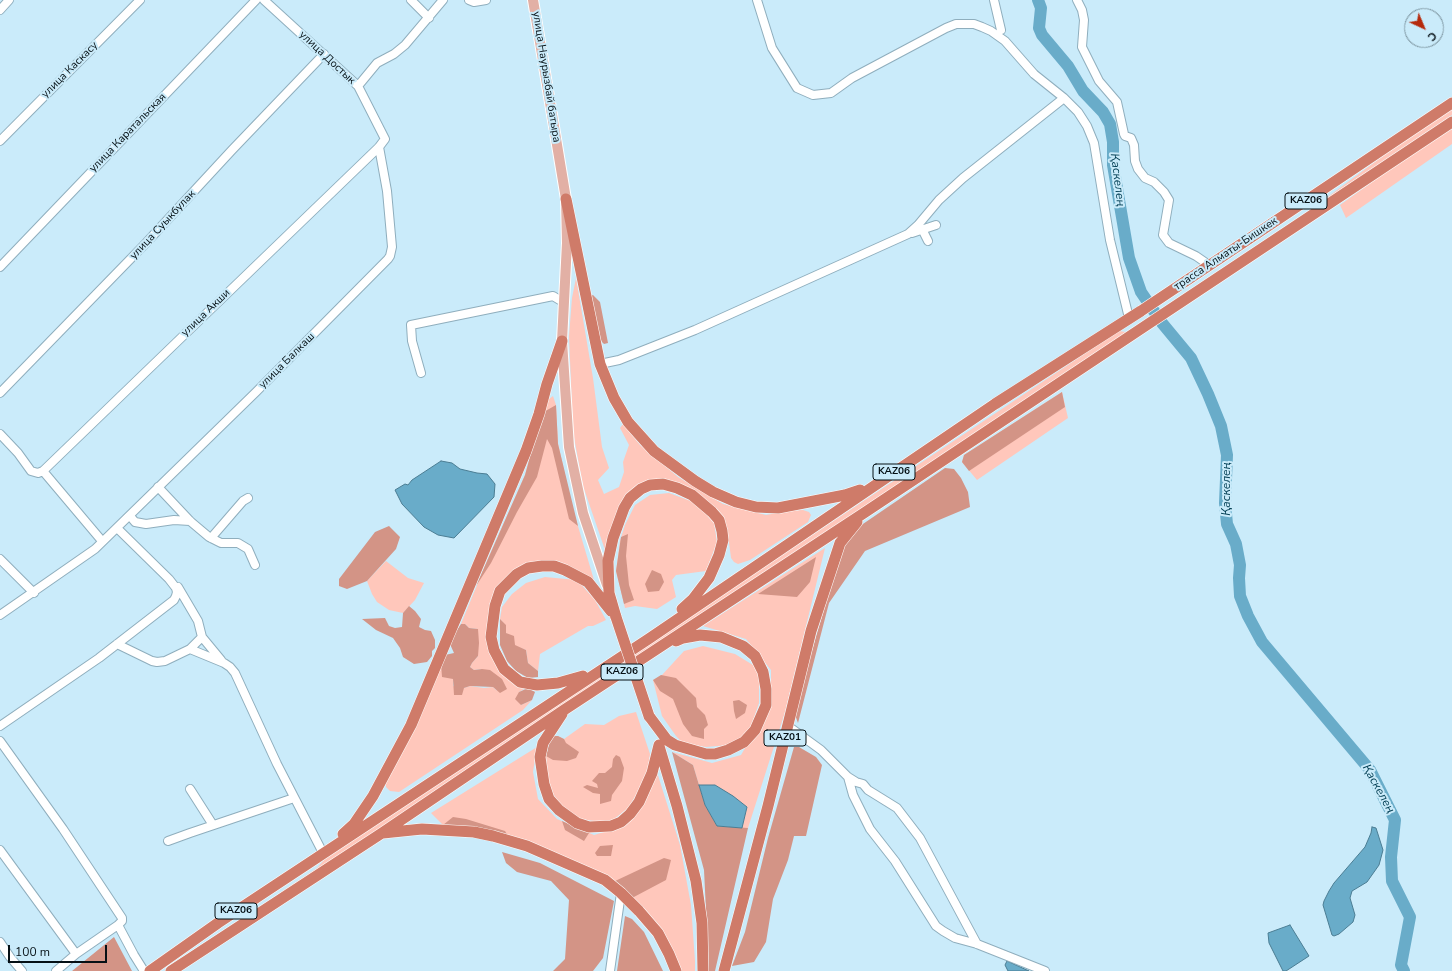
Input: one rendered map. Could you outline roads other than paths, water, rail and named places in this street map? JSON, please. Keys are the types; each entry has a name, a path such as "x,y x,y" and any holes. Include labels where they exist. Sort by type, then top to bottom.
{"highway":[{"name":"трасса Алматы-Бишкек","path":"1129,318 1160,299 1452,103"},
{"name":"трасса Алматы-Бишкек","path":"864,513 1452,122"},
{"path":"566,198 600,364 614,398 628,422 654,451 695,481 713,492 736,502 756,507 778,508 845,495 861,490 891,474"},
{"path":"1248,240 1256,252"},
{"name":"KАZ06","path":"150,971 265,891 602,668 650,638 995,404 1129,318"},
{"path":"323,853 354,824 373,796 411,725 526,451 539,414 546,384 562,342"},
{"path":"650,638 693,599 709,578 719,555 723,540 719,520 712,512 692,495 677,488 663,484 650,485 641,489 630,498 624,508 613,538 608,561 609,593 650,716 677,806 696,881 702,923 703,971"},
{"name":"KАZ06","path":"171,971 382,833 564,710 864,513"},
{"name":"KАZ01","path":"724,971 766,814 811,631 840,543 864,513"},
{"path":"602,668 575,679 558,683 538,685 520,682 504,669 494,650 491,637 495,606 500,592 517,574 528,568 554,566 588,582 616,617"},
{"path":"650,716 667,740 676,745 706,754 715,754 728,750 744,742 755,730 766,705 766,688 763,672 755,656 742,646 721,637 700,635 683,638 656,650"},
{"path":"564,710 543,743 540,757 544,784 550,798 559,810 589,827 611,826 621,822 630,814 639,802 652,773 659,746"},
{"path":"382,833 422,829 474,832 493,836 527,846 605,880 621,893 658,933 676,971"},
{"path":"265,891 272,904"}],"main road":[{"name":"улица Наурызбай батыра","path":"533,0 566,198 567,243 562,342 569,447 584,513 609,593"}],"street":[{"path":"0,10 10,0"},
{"name":"улица Каскасу","path":"0,141 140,0"},
{"name":"улица Каратальская","path":"0,267 256,0"},
{"name":"улица Достык","path":"264,0 358,86 385,139 379,146"},
{"path":"411,0 429,18"},
{"path":"358,86 377,63 394,54 405,45 443,0"},
{"path":"469,0 474,2 486,0"},
{"path":"757,0 772,48 797,88 813,95 831,93 852,78 956,24 974,24 991,31 1005,41 1034,74 1064,98 1078,112 1087,126 1094,143 1110,240 1129,318"},
{"path":"994,0 1001,30"},
{"path":"1077,0 1082,10 1084,20 1082,47 1099,81 1117,102 1124,134 1130,138 1134,146 1135,161 1138,169 1145,178 1154,182 1169,200 1163,234 1169,242 1196,256 1209,265"},
{"name":"улица Суыкбулак","path":"0,393 146,243 324,54"},
{"path":"908,234 918,225 939,200 963,178 1064,98"},
{"name":"улица Акши","path":"43,471 379,146"},
{"name":"улица Балкаш","path":"0,615 89,554 130,516 256,392 390,256 392,247 387,191 379,146"},
{"path":"600,364 619,360 695,330 908,234 936,225"},
{"path":"922,229 928,241"},
{"path":"421,373 412,341 411,325 553,296 563,302"},
{"path":"0,434 18,453 31,471 38,473 43,471 102,541"},
{"path":"158,487 190,521 211,538 221,542 238,543 248,549 255,565"},
{"path":"211,538 243,501 248,498"},
{"path":"130,516 135,522 146,524 174,520 190,521"},
{"path":"117,528 178,588 198,621 202,637 224,663 235,673 294,798 323,853"},
{"path":"0,559 34,593"},
{"path":"174,584 177,592 174,600"},
{"path":"0,726 117,644 182,595"},
{"path":"117,644 152,661 165,662 190,649 202,637"},
{"path":"190,649 224,663"},
{"path":"788,726 821,750 848,778 863,784 868,790 897,808 920,838 977,944"},
{"path":"0,741 63,829 122,918 122,921 76,954 56,971"},
{"path":"848,778 853,795 870,829 899,866 936,926 955,938 977,944 1045,971"},
{"path":"190,789 213,825"},
{"path":"168,841 294,798"},
{"path":"0,850 76,954"},
{"path":"610,971 621,893"},
{"path":"118,924 144,971"},
{"path":"0,942 22,971"}],"water":[{"path":"441,461 452,463 460,469 487,474 495,484 494,497 454,538 438,535 424,527 402,504 395,490 405,484 408,485 412,480"},
{"path":"699,785 715,785 747,807 742,828 717,826 705,805"},
{"path":"1372,827 1376,828 1383,850 1379,865 1367,882 1352,891 1350,898 1355,915 1353,922 1339,934 1334,936 1332,935 1323,905 1324,901 1334,883 1365,847"},
{"path":"1290,925 1309,956 1286,971 1283,971 1269,943 1268,933"},
{"path":"1007,961 1029,971 1008,971 1005,965"}],"waterway":[{"name":"Қаскелең","path":"1038,0 1041,8 1039,28 1042,35 1068,66 1083,91 1103,112 1110,124 1113,142 1113,165 1129,258 1141,292 1162,323 1191,358 1221,426 1227,455 1225,503 1227,524 1236,544 1240,565 1240,596 1248,616 1262,642 1370,770 1395,820 1391,857 1392,881 1410,917 1401,965 1404,971"}]}
